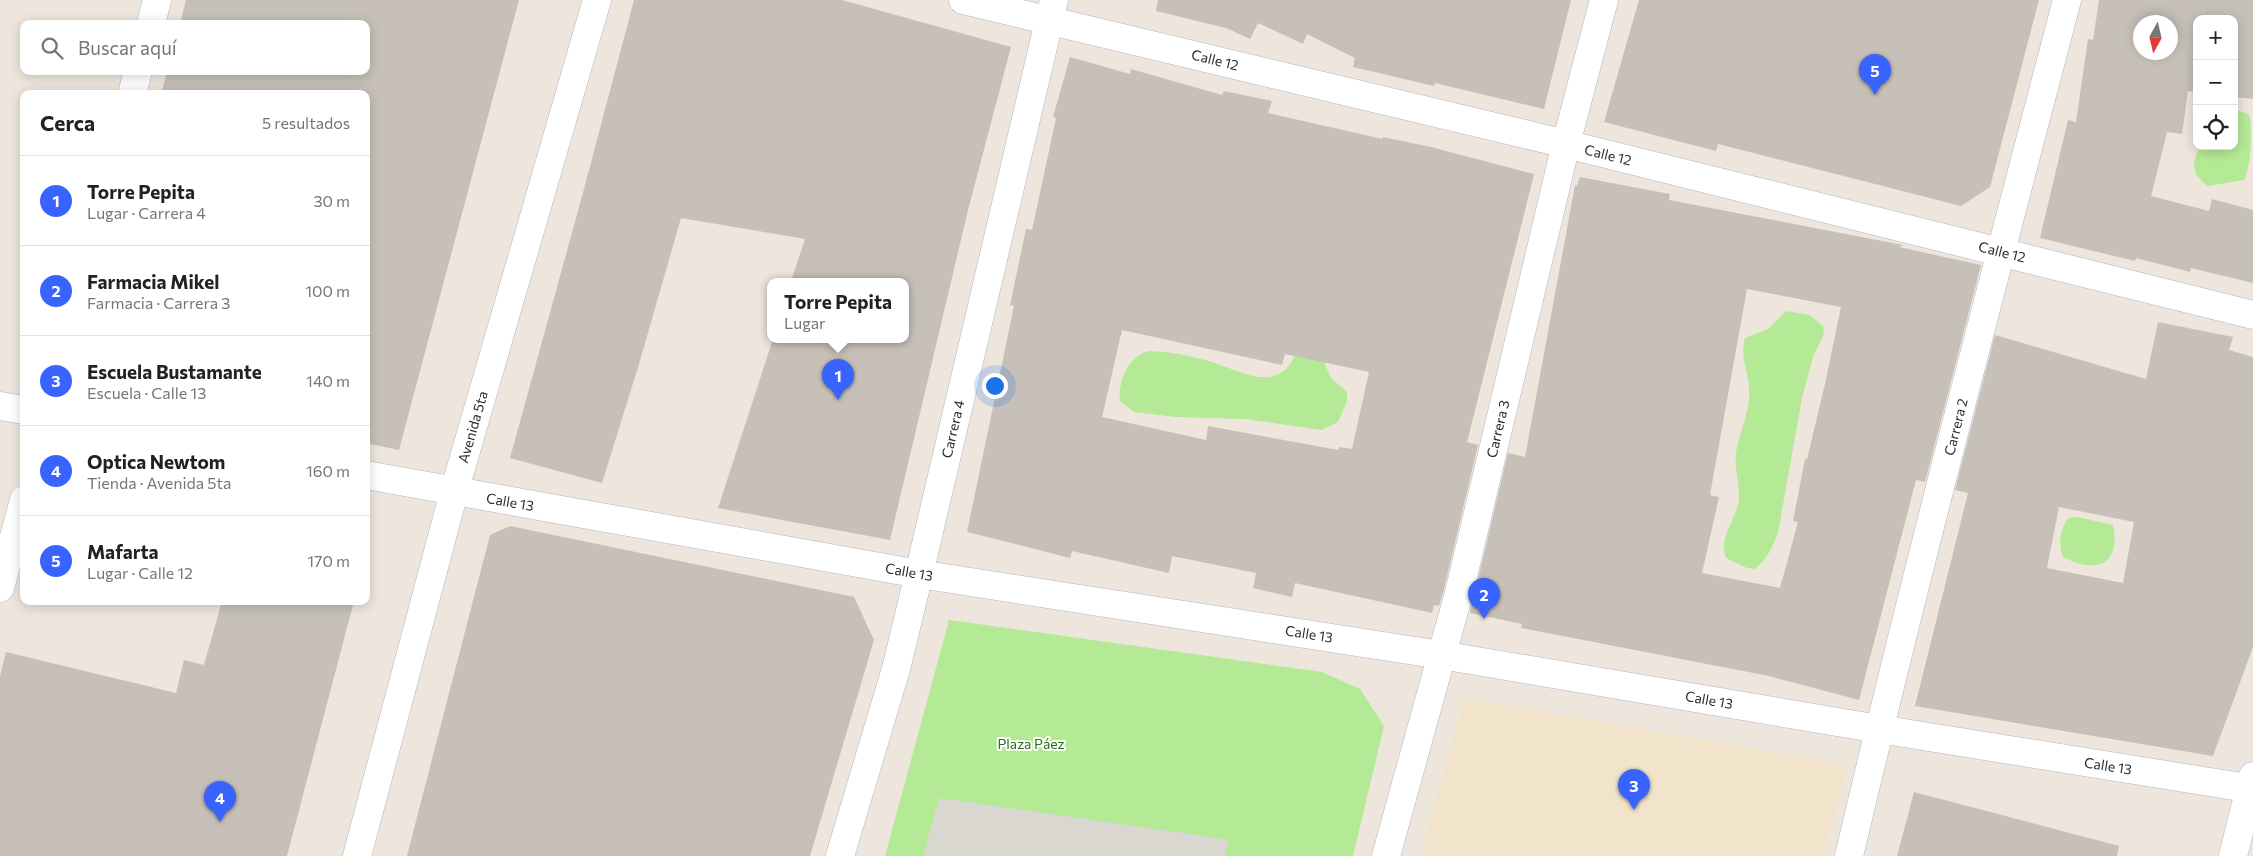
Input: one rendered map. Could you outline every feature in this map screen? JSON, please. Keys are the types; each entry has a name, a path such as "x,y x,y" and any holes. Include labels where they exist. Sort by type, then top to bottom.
{"street":[{"path":"152,20 157,0"},
{"name":"Avenida 5ta","path":"357,856 454,492 597,0"},
{"name":"Calle 12","path":"962,0 1051,10 1566,144 2253,315"},
{"name":"Carrera 3","path":"1386,856 1459,593 1566,144 1604,0"},
{"name":"Carrera 2","path":"1849,856 1879,730 2067,0"},
{"name":"Carrera 4","path":"840,856 896,669 1051,10"},
{"path":"133,90 137,75"},
{"path":"0,406 20,409"},
{"name":"Calle 13","path":"370,476 919,574 1441,655 1879,730 2252,784"},
{"path":"0,588 20,515"},
{"path":"2233,856 2252,784"}],"shaded area":[{"path":"1464,698 1848,765 1823,856 1420,856"},
{"path":"939,798 1229,840 1225,856 923,856"}],"green space":[{"path":"2238,111 2249,115 2251,147 2244,180 2208,186 2199,178 2194,168 2198,150 2238,150"},
{"path":"1786,311 1810,315 1823,326 1824,334 1813,357 1802,398 1778,533 1763,561 1755,569 1747,568 1726,558 1724,550 1726,535 1738,507 1739,499 1736,454 1749,398 1743,353 1745,338 1768,329"},
{"path":"1148,351 1191,356 1243,373 1268,377 1279,374 1288,367 1296,353 1324,362 1331,378 1347,392 1347,401 1338,422 1321,430 1246,419 1176,417 1134,412 1120,401 1121,385 1130,364 1141,354"},
{"path":"2077,517 2113,525 2114,545 2107,560 2101,564 2086,565 2063,557 2060,542 2063,527 2068,518"},
{"name":"Plaza Páez","path":"949,620 1322,672 1360,689 1384,726 1353,856 885,856"}],"building":[{"path":"186,0 519,0 399,450 370,444 370,90 162,90 166,75 370,75 370,20 181,20"},
{"path":"634,0 842,0 1011,47 968,210 890,540 718,508 772,343 909,343 909,278 792,278 805,239 681,218 602,483 510,458"},
{"path":"1158,0 1571,0 1544,109 1435,83 1434,86 1353,67 1355,58 1307,34 1303,44 1258,23 1250,39 1226,28 1156,11"},
{"path":"1639,0 2039,0 1990,187 1961,206 1718,144 1716,151 1604,122"},
{"path":"2099,0 2253,0 2253,99 2238,97 2238,15 2193,15 2193,92 2188,91 2182,134 2167,132 2151,196 2209,211 2212,199 2253,210 2253,283 2191,268 2190,272 2136,258 2135,261 2040,238 2068,120 2076,122 2088,39 2093,40"},
{"path":"1070,57 1130,74 1131,69 1222,95 1224,91 1272,101 1268,113 1383,139 1383,137 1431,147 1534,174 1467,442 1478,445 1444,589 1439,606 1434,605 1432,613 1295,583 1292,597 1253,588 1256,573 1172,556 1169,573 1072,551 1070,558 967,532 1014,306 1010,305 1026,229 1032,230 1056,118 1053,117","holes":["1122,330 1282,365 1285,354 1369,372 1352,449 1339,447 1338,450 1208,426 1206,440 1102,417"]},
{"path":"1580,177 1670,194 1669,200 1903,245 1899,247 1981,265 1925,482 1916,480 1859,700 1769,676 1521,628 1522,624 1470,613 1508,453 1525,457 1575,185 1577,186","holes":["1747,289 1841,307 1825,384 1807,459 1805,459 1793,521 1798,522 1780,588 1702,573 1719,497 1710,495"]},
{"path":"2158,322 2233,337 2229,350 2253,357 2253,647 2213,756 1915,706 1968,493 1955,490 1995,335 2146,379","holes":["2059,507 2134,522 2123,583 2047,568"]},
{"path":"510,526 854,597 874,640 810,856 407,856 490,535"},
{"path":"221,605 353,605 287,856 0,856 0,676 6,652 176,693 184,660 204,665"},
{"path":"1914,792 2119,846 2117,856 1897,856"}],"place":[{"name":"Mafarta","path":"1875,95"},
{"name":"Torre Pepita","path":"838,400"},
{"name":"Farmacia Mikel","path":"1484,619"},
{"name":"Escuela Bustamante","path":"1634,810"},
{"name":"Optica Newtom","path":"220,822"}]}
